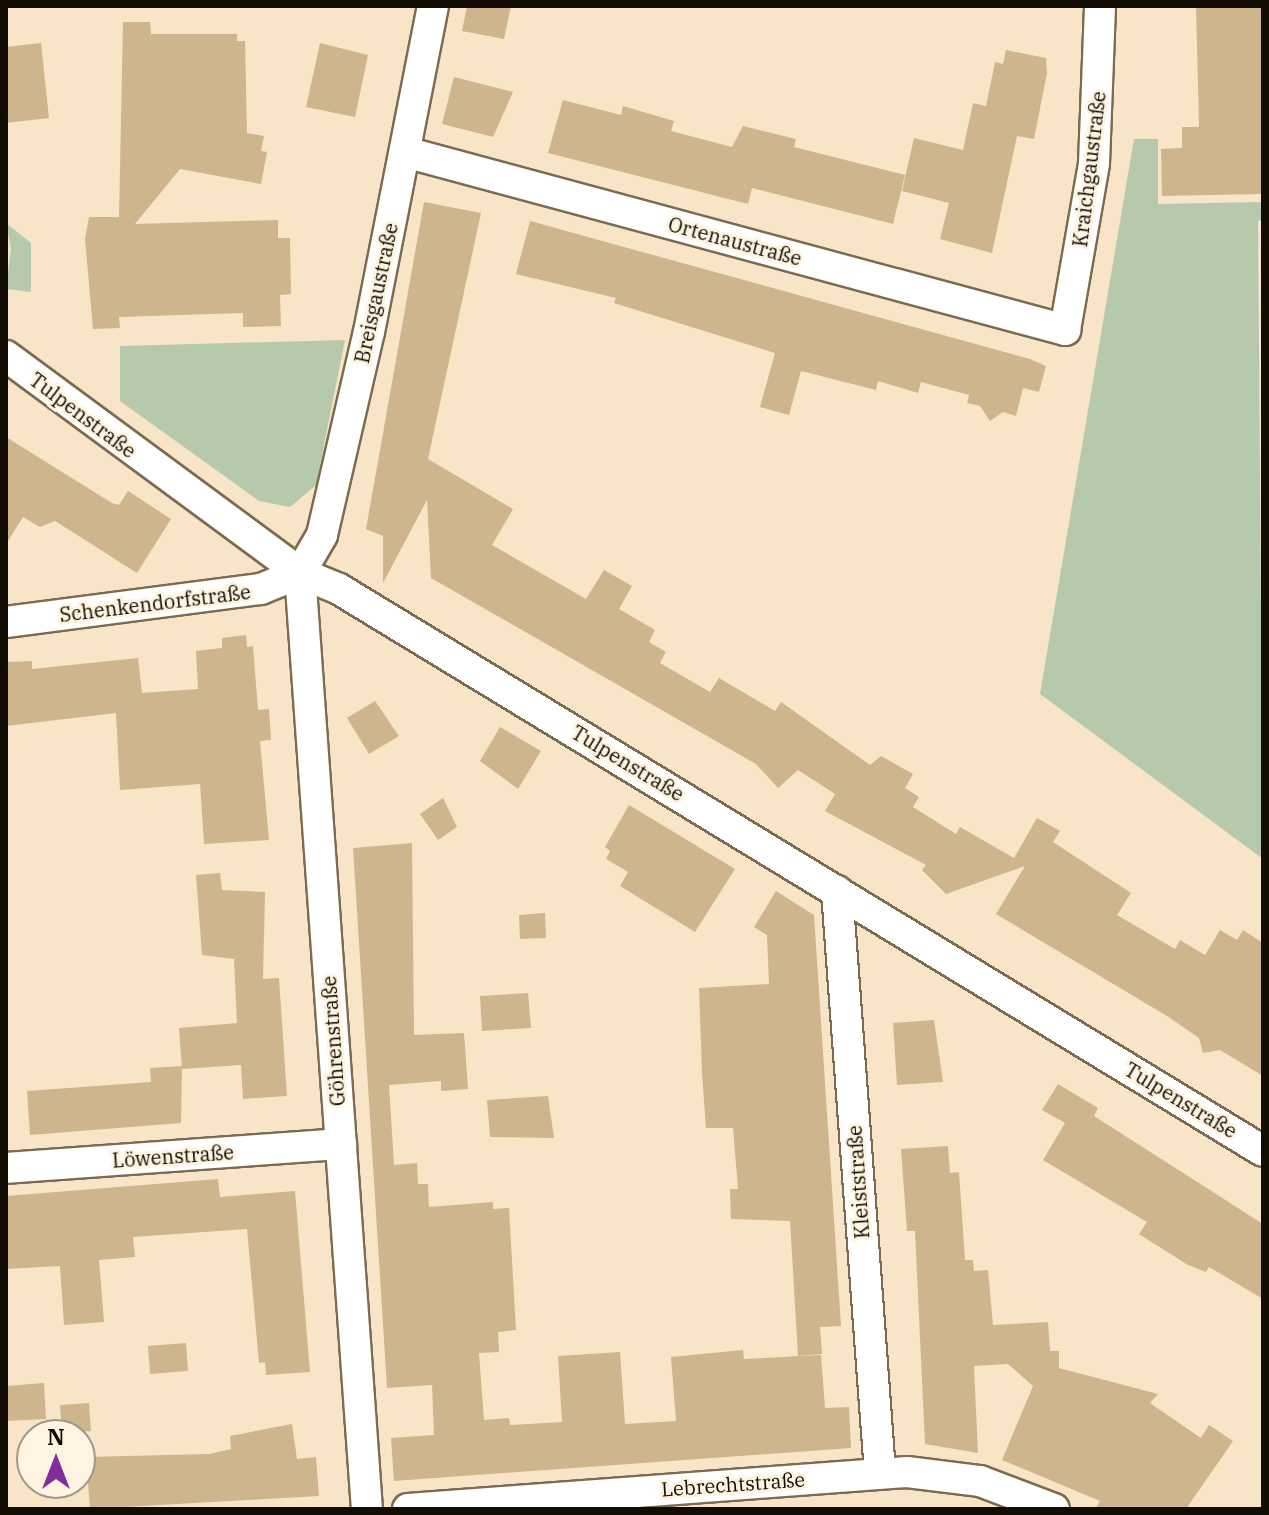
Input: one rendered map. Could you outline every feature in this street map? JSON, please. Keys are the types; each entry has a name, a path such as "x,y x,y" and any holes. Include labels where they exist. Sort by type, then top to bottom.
{"street":[{"name":"Breisgaustraße","path":"300,573 322,535 405,152 433,6"},
{"name":"Kraichgaustraße","path":"1065,330 1094,163 1100,6"},
{"name":"Ortenaustraße","path":"405,152 1065,330"},
{"name":"Tulpenstraße","path":"6,356 300,573 339,589 1263,1151"},
{"name":"Schenkendorfstraße","path":"6,622 261,589 300,573"},
{"name":"Göhrenstraße","path":"300,573 367,1509"},
{"name":"Kleiststraße","path":"837,891 880,1472"},
{"name":"Löwenstraße","path":"6,1168 341,1144"},
{"name":"Lebrechtstraße","path":"408,1509 880,1472 980,1481 1054,1509"}],"green space":[{"path":"1134,139 1158,139 1158,204 1263,202 1263,220 1258,221 1263,859 1040,694"},
{"path":"6,223 31,243 31,292 6,289 11,248"},
{"path":"345,340 316,485 290,507 259,501 120,401 120,346"}],"building":[{"path":"467,6 511,6 504,39 462,31"},
{"path":"1196,6 1263,6 1263,194 1162,196 1161,149 1182,148 1182,127 1199,127"},
{"path":"123,22 150,22 151,34 237,34 237,41 245,41 247,133 264,136 261,151 267,152 261,184 180,169 135,224 278,220 278,238 290,238 291,294 280,295 281,326 243,327 243,313 119,317 120,328 93,329 85,239 89,217 119,217"},
{"path":"41,43 49,118 6,123 6,47"},
{"path":"320,43 368,55 355,117 306,107"},
{"path":"1006,50 1046,58 1047,73 1034,139 1017,136 992,253 940,239 949,203 902,191 914,138 963,150 973,103 986,106 995,62 1003,64"},
{"path":"454,77 513,92 493,137 442,124"},
{"path":"563,100 621,115 623,106 674,121 671,131 732,147 743,126 796,139 794,147 905,175 893,224 752,188 748,204 548,153"},
{"path":"424,202 481,213 428,459 513,509 492,545 586,599 604,570 632,586 619,609 655,630 649,642 666,652 660,663 710,692 719,678 775,711 781,702 870,765 881,756 913,774 905,788 919,797 913,807 956,834 960,827 1014,858 1037,818 1060,831 1053,842 1131,893 1117,915 1175,949 1180,940 1205,955 1220,930 1237,940 1243,930 1263,943 1263,1076 1220,1050 1203,1053 1199,1038 1167,1016 996,914 1025,866 946,894 922,870 926,865 825,811 835,794 798,770 778,788 756,764 431,578 427,500 383,583 383,536 366,529"},
{"path":"530,221 1030,359 1046,366 1039,392 1023,388 1016,416 1003,412 990,421 980,406 967,403 969,395 921,382 918,393 878,381 876,390 801,371 789,415 760,407 775,353 614,303 616,298 516,274"},
{"path":"6,437 112,503 119,505 128,491 171,519 137,573 55,521 40,527 23,517 6,544"},
{"path":"246,635 247,647 253,646 258,710 269,709 271,740 260,741 269,840 204,844 200,784 120,790 116,713 6,726 6,662 32,661 32,669 138,658 142,693 198,689 196,651 222,648 222,638"},
{"path":"375,701 399,736 369,754 347,718"},
{"path":"500,727 541,751 518,789 480,761"},
{"path":"443,798 457,827 438,840 420,814"},
{"path":"629,805 735,869 695,932 620,886 628,872 606,859 610,851 605,847"},
{"path":"412,843 414,1035 464,1033 468,1089 441,1091 441,1081 389,1085 394,1165 417,1163 418,1184 428,1184 429,1207 493,1202 493,1209 509,1208 516,1330 498,1332 499,1352 479,1353 484,1420 509,1418 510,1425 562,1422 558,1356 620,1352 625,1424 676,1421 671,1357 743,1350 744,1359 821,1355 825,1408 849,1407 851,1448 394,1481 391,1438 434,1435 432,1385 387,1388 353,848"},
{"path":"220,873 222,890 265,892 263,979 279,978 287,1096 243,1099 241,1065 182,1069 179,1028 237,1023 234,959 202,955 196,875"},
{"path":"776,891 814,915 841,1326 820,1327 822,1354 798,1356 790,1221 731,1219 730,1189 738,1189 733,1128 706,1128 702,1073 699,988 769,984 767,935 754,927"},
{"path":"545,913 546,938 520,939 519,915"},
{"path":"528,993 531,1028 482,1031 480,996"},
{"path":"934,1020 943,1082 897,1085 893,1023"},
{"path":"182,1066 181,1123 30,1135 27,1091 151,1082 150,1068"},
{"path":"1058,1084 1098,1108 1094,1116 1263,1224 1263,1299 1209,1267 1206,1272 1188,1265 1139,1234 1147,1222 1043,1160 1065,1123 1042,1110"},
{"path":"548,1096 554,1138 490,1137 487,1100"},
{"path":"948,1146 950,1173 959,1172 965,1260 973,1260 974,1271 988,1270 993,1325 1048,1322 1050,1351 1059,1351 1059,1368 1158,1394 1150,1403 1201,1438 1209,1425 1233,1441 1186,1509 1095,1509 1100,1501 1002,1460 1033,1386 1008,1364 974,1366 978,1453 925,1444 915,1231 907,1231 901,1149"},
{"path":"218,1179 220,1197 295,1191 310,1372 266,1375 265,1362 259,1363 247,1229 133,1237 135,1257 99,1260 104,1322 64,1325 60,1266 6,1269 6,1196"},
{"path":"186,1343 188,1371 150,1374 148,1346"},
{"path":"44,1383 46,1419 6,1421 6,1386"},
{"path":"89,1403 90,1419 61,1419 60,1405"},
{"path":"292,1424 297,1459 316,1457 319,1496 90,1509 89,1499 96,1499 96,1457 209,1454 231,1449 230,1436"}]}
